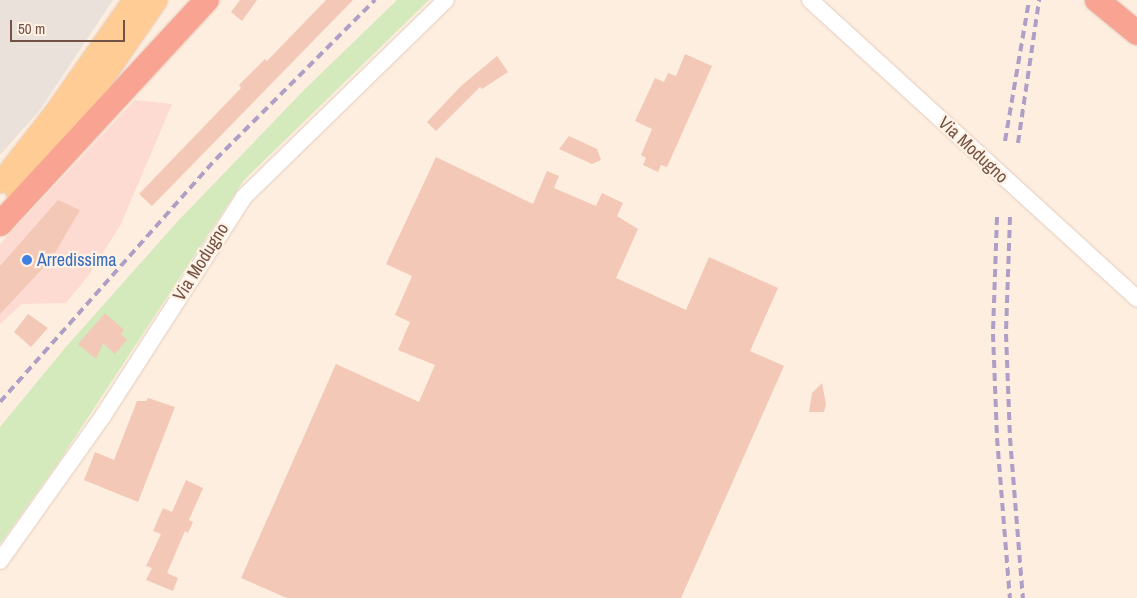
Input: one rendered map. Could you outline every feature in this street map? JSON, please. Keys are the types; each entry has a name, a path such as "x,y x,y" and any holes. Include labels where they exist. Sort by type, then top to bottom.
{"highway":[{"path":"0,224 207,0"},
{"path":"1097,0 1137,33"}],"main road":[{"path":"1,181 56,110 133,0"},
{"path":"0,212 86,102 156,0"}],"street":[{"name":"Via Modugno","path":"0,561 103,416 244,197 446,0"},
{"name":"Via Modugno","path":"810,0 1137,299"}],"shaded area":[{"path":"0,0 113,0 40,110 0,155"},
{"path":"135,100 172,104 121,224 89,275 66,303 22,304 0,324 0,244"}],"green space":[{"path":"397,0 429,0 244,180 58,463 0,544 0,427 65,348 177,222 305,89"}],"building":[{"path":"240,0 257,0 242,21 231,12"},
{"path":"326,0 353,0 152,206 139,194 241,88 239,85 265,59 267,61"},
{"path":"685,54 712,66 667,167 661,165 658,172 643,165 646,158 641,155 652,129 635,121 655,78 664,82 668,73 676,76"},
{"path":"497,56 508,72 482,89 480,87 436,131 427,122 461,86"},
{"path":"569,136 597,149 601,160 592,164 559,149"},
{"path":"436,157 533,204 547,171 559,176 554,188 596,206 602,193 623,203 617,216 638,229 616,278 686,310 709,257 778,288 750,351 784,366 681,598 287,598 241,578 336,364 419,402 435,365 398,350 410,322 395,315 412,276 386,264"},
{"name":"Arredissima","path":"58,200 80,210 55,253 53,252 45,266 0,314 0,266"},
{"path":"105,313 124,330 121,334 127,340 115,354 103,343 96,359 78,344"},
{"path":"28,314 48,328 31,347 14,332"},
{"path":"822,383 826,404 824,412 809,412 812,393"},
{"path":"148,398 175,407 138,502 84,480 95,452 114,460 137,401 146,401"},
{"path":"186,480 203,488 189,520 193,522 188,533 185,531 167,573 178,578 173,591 146,580 152,568 146,566 161,534 153,531 163,508 172,512"}],"railway":[{"path":"0,402 216,159 375,0"},
{"path":"1005,141 1029,0"},
{"path":"1018,143 1039,0"},
{"path":"997,217 993,334 997,438 1010,598"},
{"path":"1010,217 1006,334 1010,438 1023,598"}],"place":[{"name":"Arredissima","path":"27,260"}]}
